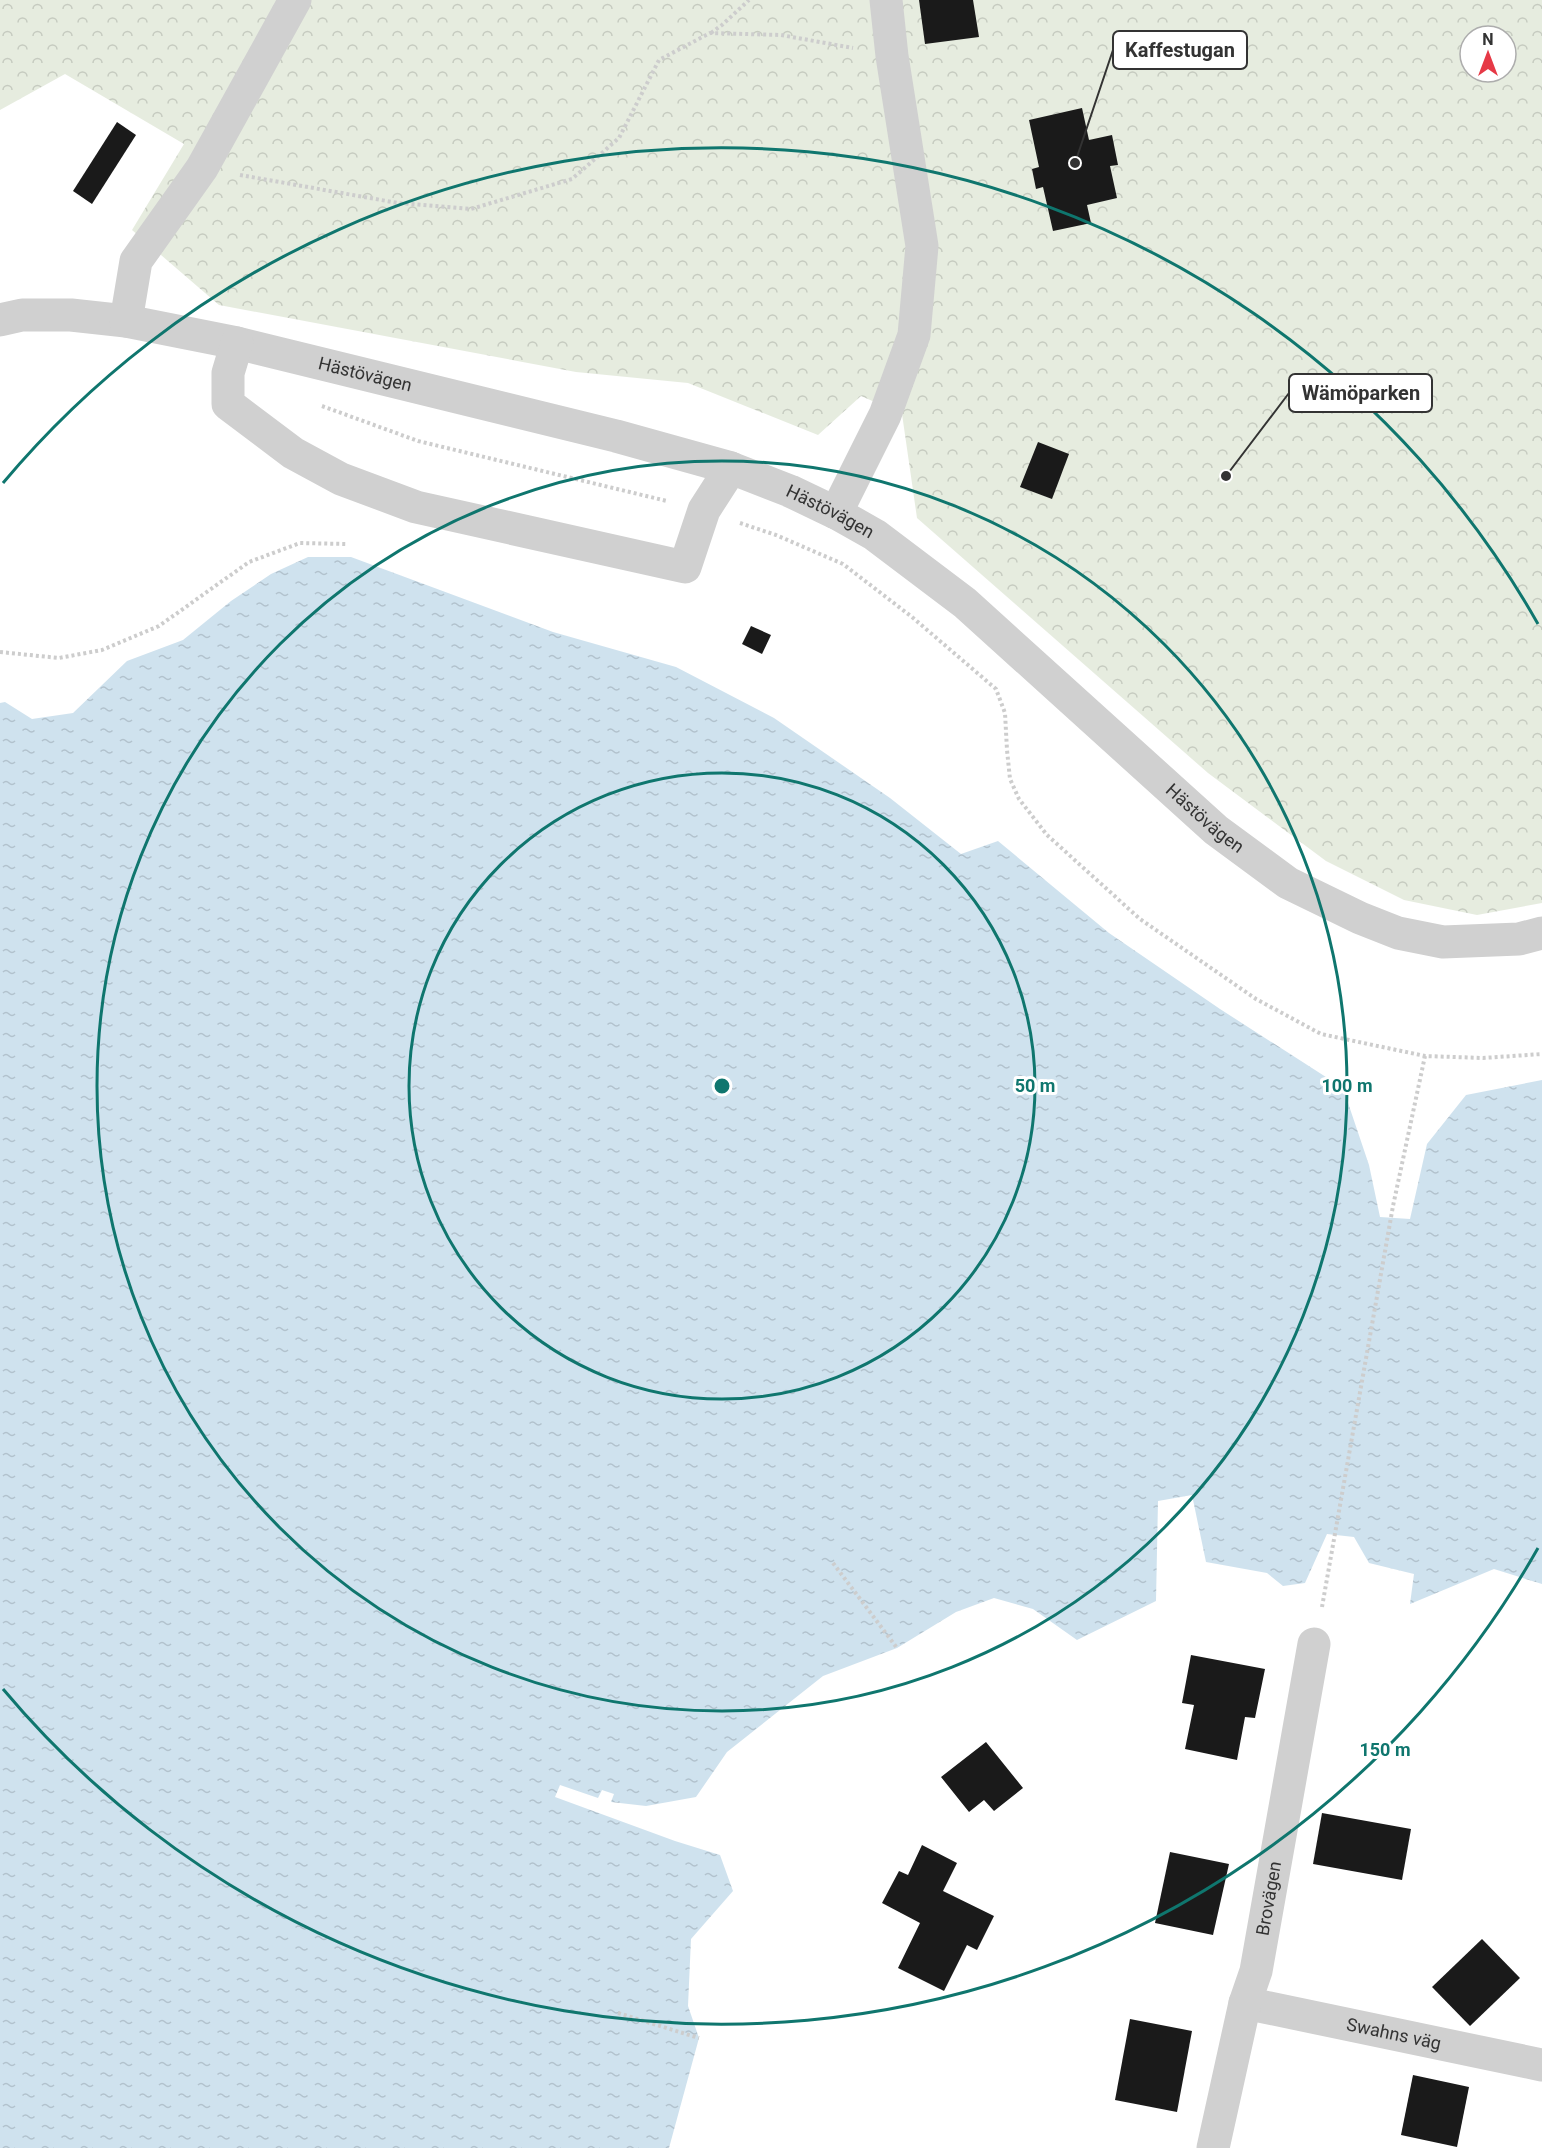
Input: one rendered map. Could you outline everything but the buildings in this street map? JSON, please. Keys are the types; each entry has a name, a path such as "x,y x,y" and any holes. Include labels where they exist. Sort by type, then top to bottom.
{"street":[{"path":"126,321 136,261 202,168 295,0"},
{"path":"836,513 885,416 914,335 922,246 892,56 886,0"},
{"name":"Hästövägen","path":"0,320 22,315 71,315 126,321 237,343 575,426 731,468 790,491 836,513 874,535 965,603 1216,830 1288,883 1379,926 1398,933 1443,942 1519,939 1542,933"},
{"path":"237,343 228,373 228,404 293,453 341,479 416,507 685,567 704,510 731,468"},
{"name":"Brovägen","path":"1213,2148 1245,2003 1256,1971 1314,1644"},
{"name":"Swahns väg","path":"1245,2003 1542,2065"}],"path":[{"path":"202,168 398,203 471,209 572,179 619,138 659,60 710,33 749,0"},
{"path":"710,33 781,35 892,56"},
{"path":"319,405 417,441 704,510 776,535 843,564 912,617 996,689 1005,713 1011,779 1019,799 1047,835 1140,919 1256,999 1321,1034 1425,1056 1483,1058 1542,1054"},
{"path":"0,652 60,658 102,650 159,626 249,562 300,543 346,544"},
{"path":"1314,1644 1333,1549 1393,1206 1425,1056"},
{"path":"833,1563 897,1648"},
{"path":"618,2013 699,2038"}],"green space":[{"path":"0,0 1542,0 1542,903 1477,915 1404,900 1326,861 1208,773 917,518 902,414 861,396 818,435 688,383 576,372 219,305 132,230 184,144 65,74 0,110"}],"water":[{"path":"308,557 351,557 553,632 676,667 774,718 890,798 961,854 998,841 1109,933 1220,1009 1343,1088 1369,1165 1380,1217 1410,1219 1427,1144 1466,1095 1542,1080 1542,1584 1494,1569 1410,1604 1414,1574 1369,1563 1354,1537 1327,1534 1305,1583 1283,1586 1267,1573 1206,1562 1192,1495 1158,1501 1156,1601 1077,1640 1033,1609 994,1598 956,1612 897,1648 823,1676 727,1752 696,1797 646,1806 611,1802 614,1794 602,1790 598,1798 560,1785 555,1797 720,1855 733,1891 691,1939 688,2006 699,2038 669,2148 0,2148 0,703 5,702 32,719 73,713 127,661 183,640 231,601 271,574"}],"place":[{"name":"Kaffestugan","path":"1075,163"},
{"name":"Wämöparken","path":"1226,476"}]}
